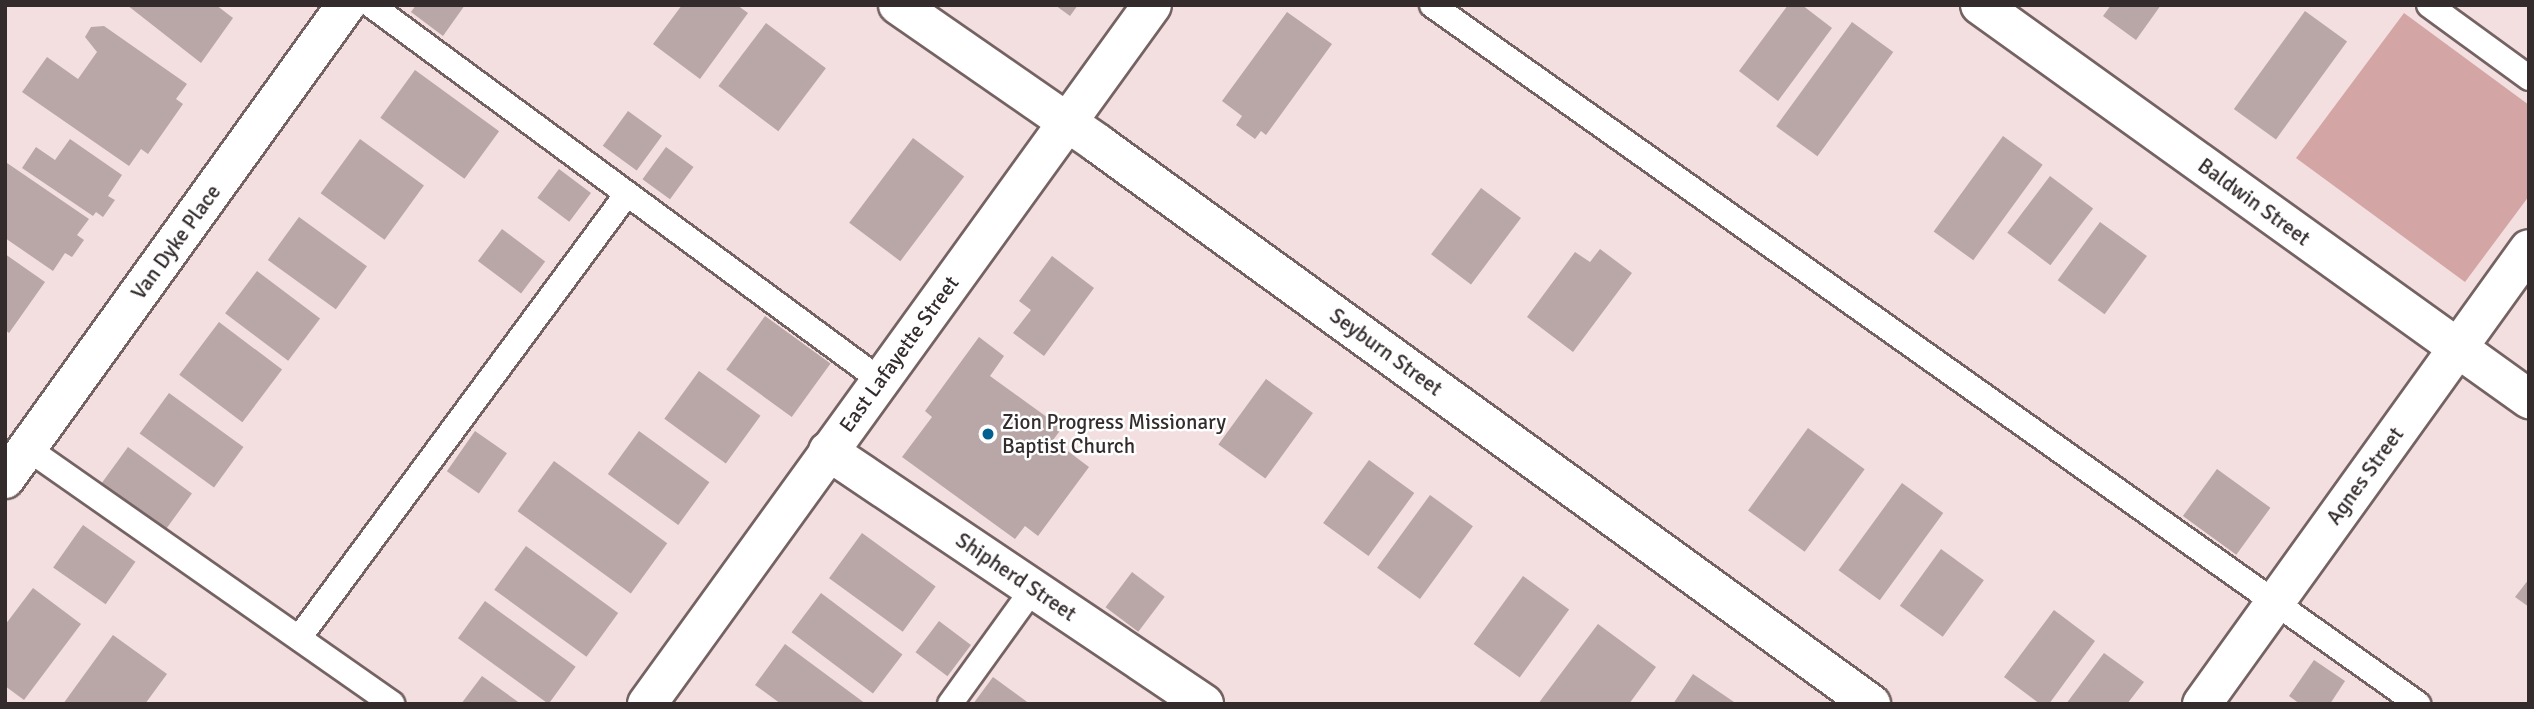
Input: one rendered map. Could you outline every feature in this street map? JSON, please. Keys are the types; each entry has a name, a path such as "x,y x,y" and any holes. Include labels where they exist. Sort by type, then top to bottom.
{"street":[{"name":"Van Dyke Place","path":"5,479 346,5"},
{"name":"Seyburn Street","path":"898,5 1871,704"},
{"name":"East Lafayette Street","path":"647,704 1152,5"},
{"name":"Baldwin Street","path":"1980,5 2529,399"},
{"name":"Agnes Street","path":"2202,704 2529,249"},
{"name":"Shipherd Street","path":"828,451 1204,704"}],"lane":[{"path":"371,5 880,380"},
{"path":"1432,5 2276,600 2418,704"},
{"path":"2429,5 2529,78"},
{"path":"299,638 627,194"},
{"path":"27,448 392,704"},
{"path":"950,704 1033,589"}],"shaded area":[{"path":"2404,13 2529,105 2529,196 2465,282 2296,158"}],"building":[{"path":"127,5 216,5 233,18 201,63"},
{"path":"416,5 465,5 443,36 411,12"},
{"path":"682,5 737,5 748,13 700,79 653,44"},
{"path":"1055,5 1078,5 1070,16"},
{"path":"1788,5 1802,5 1832,28 1778,101 1739,71"},
{"path":"2111,5 2161,5 2136,40 2103,16"},
{"path":"2305,11 2347,42 2276,139 2234,109"},
{"path":"1287,12 1332,44 1266,135 1261,131 1255,139 1236,125 1242,116 1222,101"},
{"path":"1852,22 1893,52 1817,156 1776,126"},
{"path":"766,23 826,68 778,131 718,86"},
{"path":"104,26 187,84 176,99 183,104 148,154 141,149 129,166 22,92 47,57 78,79 97,52 85,37 91,27"},
{"path":"415,70 499,131 464,179 380,118"},
{"path":"628,111 662,136 637,170 603,146"},
{"path":"2003,136 2043,165 1973,260 1934,231"},
{"path":"913,138 964,177 900,261 849,223"},
{"path":"70,139 122,175 108,196 115,200 103,217 96,212 93,216 22,168 36,147 55,160"},
{"path":"360,139 424,185 385,240 321,193"},
{"path":"666,147 694,167 670,199 642,179"},
{"path":"7,163 89,219 77,235 84,240 72,257 65,253 53,271 5,238"},
{"path":"559,169 591,193 569,222 537,198"},
{"path":"2050,176 2093,208 2050,265 2007,233"},
{"path":"1481,188 1521,218 1471,284 1431,254"},
{"path":"299,217 367,266 336,309 268,260"},
{"path":"2100,222 2147,256 2105,314 2058,280"},
{"path":"502,229 545,261 521,293 478,261"},
{"path":"1600,249 1632,273 1573,352 1527,317 1575,252 1590,262"},
{"path":"5,254 45,282 9,333 5,330"},
{"path":"1052,256 1094,288 1044,356 1013,333 1031,310 1019,301"},
{"path":"257,271 320,319 288,361 225,313"},
{"path":"765,316 831,364 792,417 726,369"},
{"path":"219,322 282,370 242,422 179,375"},
{"name":"Zion Progress Missionary Baptist Church","path":"979,337 1004,356 990,376 1062,428 1053,440 1089,467 1038,536 1025,526 1015,539 902,457 932,417 925,411"},
{"path":"699,371 760,416 726,463 664,419"},
{"path":"1266,379 1313,413 1265,479 1218,445"},
{"path":"169,393 243,447 214,488 140,433"},
{"path":"1808,428 1865,469 1805,552 1748,511"},
{"path":"475,431 507,453 479,494 447,471"},
{"path":"639,431 709,482 678,525 608,474"},
{"path":"128,447 192,493 161,536 97,489"},
{"path":"1369,460 1414,493 1368,556 1323,523"},
{"path":"554,461 667,543 631,593 518,511"},
{"path":"2217,469 2270,508 2236,555 2183,516"},
{"path":"1902,483 1943,513 1880,600 1839,570"},
{"path":"1430,495 1473,526 1420,599 1377,568"},
{"path":"83,525 135,562 106,604 53,568"},
{"path":"862,533 936,586 903,632 829,578"},
{"path":"526,546 618,613 586,657 494,590"},
{"path":"1941,549 1984,580 1943,637 1900,606"},
{"path":"1132,572 1165,597 1138,632 1106,607"},
{"path":"1523,576 1569,610 1520,677 1474,644"},
{"path":"2529,579 2529,607 2515,597"},
{"path":"33,588 81,624 24,700 5,686 5,625"},
{"path":"821,593 902,654 873,694 792,632"},
{"path":"485,601 576,667 549,704 458,638"},
{"path":"2054,610 2095,641 2049,704 2040,704 2004,677"},
{"path":"939,621 971,645 947,676 916,652"},
{"path":"1598,624 1656,667 1629,704 1538,704"},
{"path":"113,635 167,674 145,704 63,704"},
{"path":"785,644 866,704 781,704 755,685"},
{"path":"2104,653 2144,682 2127,704 2066,704"},
{"path":"2314,660 2345,681 2330,704 2300,704 2289,696"},
{"path":"1693,674 1734,702 1673,704"},
{"path":"482,676 521,704 461,704"},
{"path":"993,677 1030,704 973,704"}],"place":[{"name":"Zion Progress Missionary Baptist Church","path":"988,434"}]}
